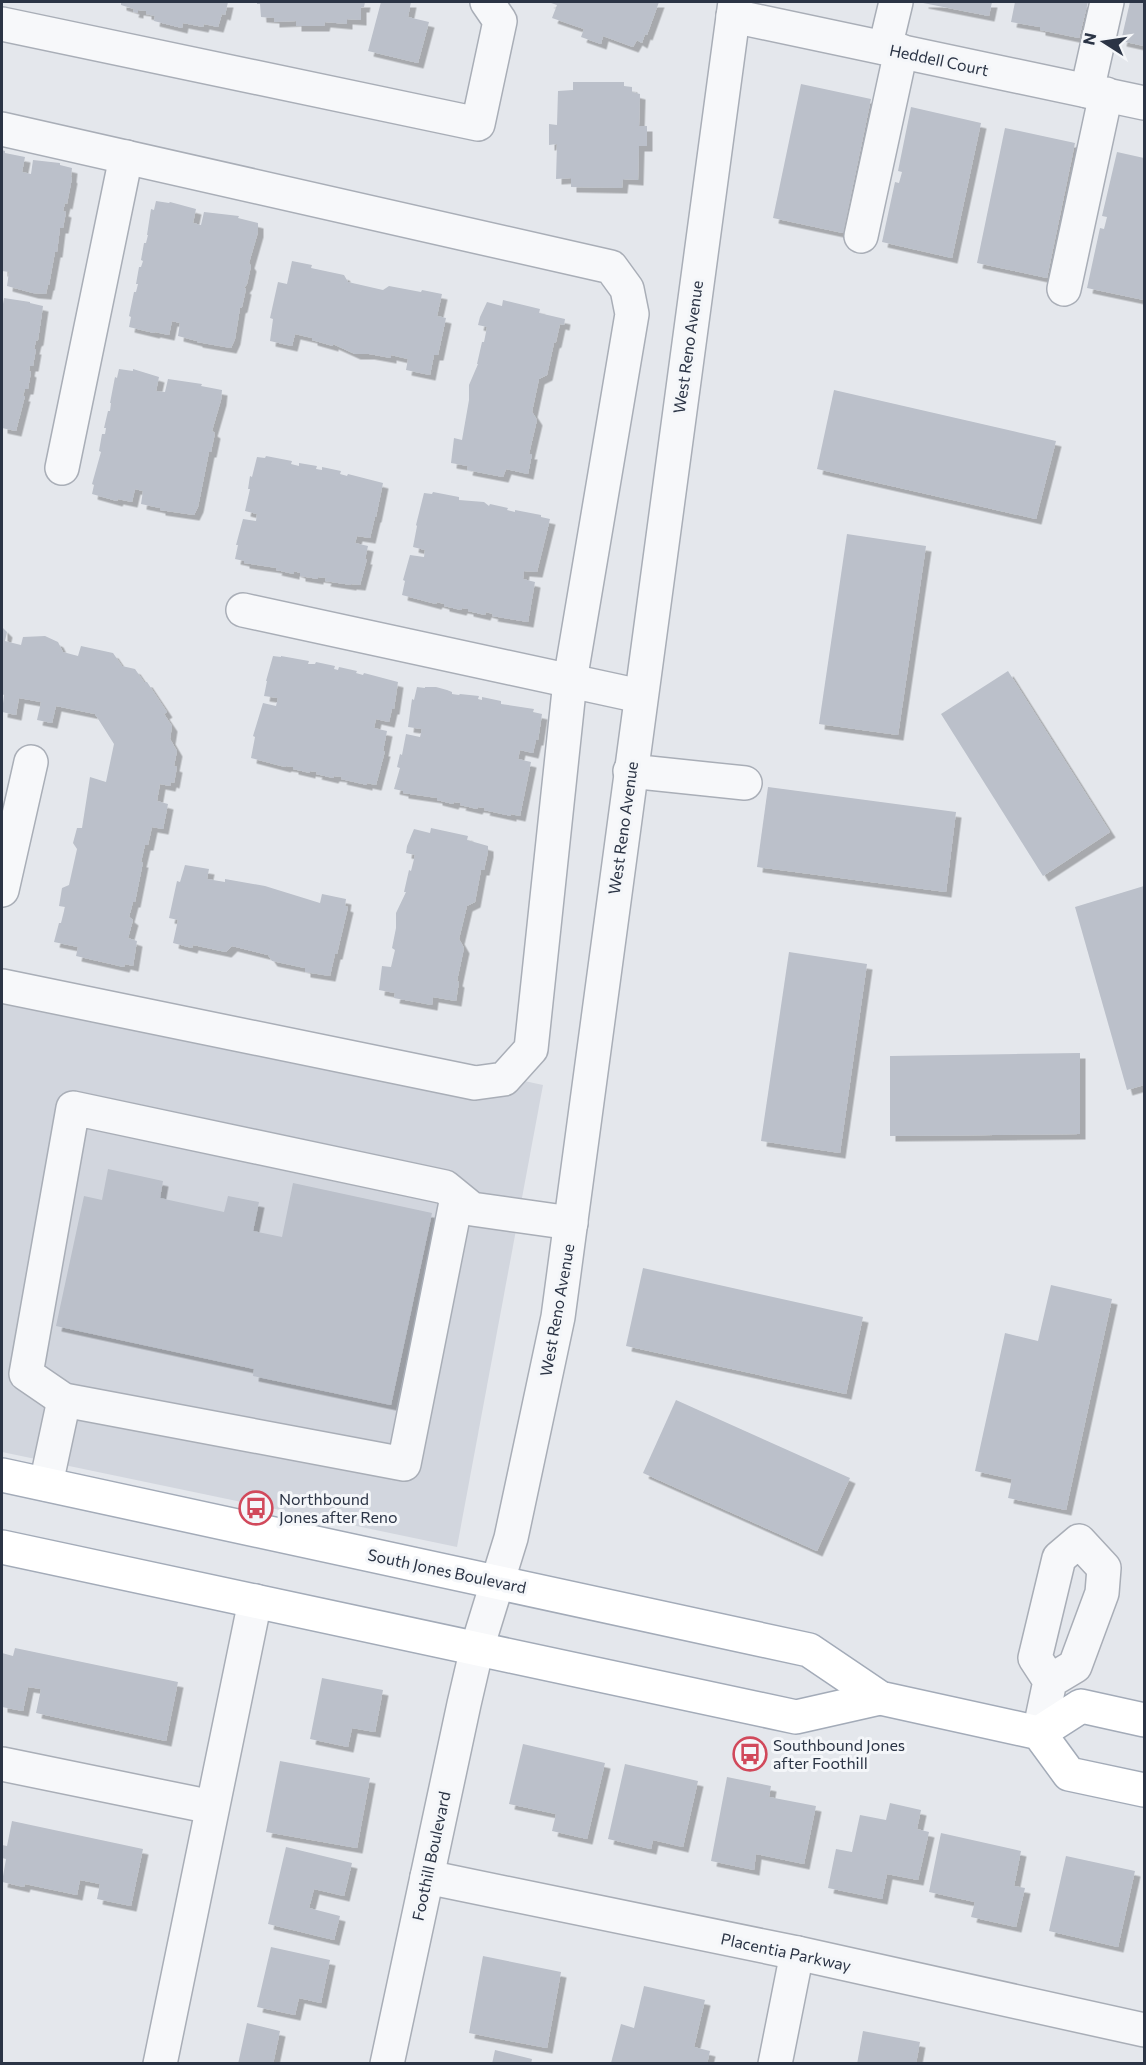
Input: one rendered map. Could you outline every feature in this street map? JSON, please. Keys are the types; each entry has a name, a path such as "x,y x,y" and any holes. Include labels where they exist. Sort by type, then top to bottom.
{"main road":[{"name":"South Jones Boulevard","path":"2,1475 809,1650 879,1698 1039,1733"},
{"name":"South Jones Boulevard","path":"2,1547 796,1717 879,1698"},
{"path":"1144,1720 1081,1706 1039,1733 1069,1774 1144,1790"}],"street":[{"path":"2,24 478,124 500,21 487,2"},
{"path":"861,236 893,50 896,2"},
{"path":"1064,289 1097,93 1107,2"},
{"name":"Heddell Court","path":"734,9 893,50 1144,103"},
{"name":"West Reno Avenue","path":"477,1648 511,1538 558,1317 734,9"},
{"path":"2,129 610,267 627,289 632,314 570,681 531,1049 504,1078 476,1083 2,986"},
{"path":"62,468 126,157"},
{"path":"243,610 640,696"},
{"path":"2,890 31,762"},
{"path":"630,771 745,783"},
{"path":"457,1197 404,1464 64,1400 26,1374 73,1108 444,1187 457,1197 472,1209 571,1223"},
{"path":"46,1484 64,1400"},
{"path":"160,2064 255,1601"},
{"name":"Foothill Boulevard","path":"387,2064 477,1648"},
{"path":"1039,1733 1050,1681"},
{"path":"2,1764 213,1807"},
{"name":"Placentia Parkway","path":"427,1877 797,1953 1144,2030"},
{"path":"775,2064 797,1953"}],"shaded area":[{"path":"2,970 543,1085 457,1547 2,1452"}],"building":[{"path":"121,2 228,2 225,15 222,14 218,27 183,23 182,28 154,21 155,16 146,14 146,11 133,12 134,9 121,5"},
{"path":"257,2 365,2 364,7 361,7 361,20 347,19 347,24 325,22 324,26 296,26 296,21 274,22 274,18 261,17 260,4"},
{"path":"381,2 411,2 408,17 429,22 418,63 368,51"},
{"path":"548,2 659,2 647,35 645,34 642,43 637,40 633,47 603,36 601,44 581,37 584,29 552,18 557,5"},
{"path":"923,2 992,2 989,16"},
{"path":"1015,2 1088,2 1079,38 1011,22"},
{"path":"1130,2 1144,2 1144,46 1121,41"},
{"path":"573,82 624,82 624,86 632,87 632,92 640,94 639,126 647,126 647,146 639,146 638,180 623,179 622,188 571,187 571,178 556,179 557,144 549,145 549,124 557,125 558,91 573,90"},
{"path":"801,84 871,99 843,233 773,218"},
{"path":"911,107 981,123 952,258 882,242 895,182 899,183 902,172 898,171"},
{"path":"1005,128 1075,143 1047,278 977,263"},
{"path":"2,150 5,153 25,157 22,172 31,174 33,160 60,163 60,165 72,168 67,204 65,203 63,211 66,212 63,228 60,228 57,252 55,252 46,294 7,286 9,272 2,271"},
{"path":"1117,152 1144,158 1144,300 1087,288 1100,228 1104,229 1107,217 1102,216"},
{"path":"156,201 196,209 193,223 201,225 204,212 239,216 238,218 258,223 258,232 249,263 251,266 231,348 178,336 180,323 172,321 169,335 129,327 131,317 129,316 138,284 136,284 139,267 143,261 141,260 148,235 151,209 154,210"},
{"path":"292,261 312,265 311,268 344,275 348,282 383,290 389,286 442,294 437,316 446,318 438,355 434,355 430,375 406,370 408,359 391,355 391,358 355,354 333,344 333,346 295,334 292,346 270,341 273,319 270,318 278,282 287,284"},
{"path":"4,298 43,306 38,340 34,349 36,349 33,366 30,366 28,389 25,389 23,396 25,396 16,431 2,428 2,310"},
{"path":"503,300 540,309 539,313 565,319 564,325 560,324 547,375 539,379 532,412 537,420 529,454 532,454 528,474 506,469 503,477 467,470 468,466 451,463 454,438 462,440 469,400 469,385 478,364 487,327 478,325 480,317 487,302 502,306"},
{"path":"119,369 133,371 133,369 159,377 156,391 165,392 168,379 202,384 201,386 222,390 212,431 215,433 211,452 209,452 198,507 194,515 160,510 160,508 141,504 143,491 135,489 132,502 118,499 117,501 92,494 94,485 92,484 101,452 99,451 102,434 105,434 106,428 104,428 108,411 110,411 115,377 117,378"},
{"path":"834,390 1056,441 1036,519 817,469"},
{"path":"266,456 292,461 291,464 299,466 299,463 317,466 316,469 322,470 322,467 341,471 340,474 347,476 348,474 383,483 370,538 357,536 355,543 368,546 360,585 325,581 326,578 300,576 300,573 294,571 294,574 235,559 243,519 256,521 257,514 245,511 250,489 248,489 250,476 252,477 257,457 265,458"},
{"path":"433,492 459,497 459,500 484,502 489,506 490,504 550,519 537,572 524,571 523,579 535,582 528,622 492,616 493,614 486,612 485,615 468,611 468,609 462,608 461,610 437,602 436,604 402,595 405,581 403,580 410,555 424,557 425,550 413,547 416,525 424,493 432,494"},
{"path":"847,534 926,546 898,735 819,724"},
{"path":"2,627 7,632 5,641 21,645 23,637 45,636 58,642 63,652 78,656 81,646 113,653 122,666 135,669 144,682 147,682 167,712 164,714 172,726 170,739 177,751 174,766 177,767 174,783 171,782 170,786 160,784 157,801 168,804 163,829 152,827 141,862 143,862 135,902 133,902 129,917 133,920 128,938 137,941 133,966 125,964 124,967 76,956 78,947 54,942 65,907 59,906 62,888 69,885 77,849 73,843 77,828 82,828 90,777 106,782 114,744 95,714 56,706 52,723 37,720 41,702 19,698 16,715 2,712 4,695 2,694"},
{"path":"273,656 309,661 308,664 316,662 335,666 334,669 338,670 339,667 357,671 356,673 363,675 364,673 398,682 394,709 392,709 389,722 376,719 374,728 387,731 383,751 385,751 376,785 341,779 342,777 334,776 333,778 316,774 317,772 310,771 310,773 251,758 255,737 253,736 263,703 276,706 278,698 264,696"},
{"path":"1008,671 1110,832 1043,876 941,714"},
{"path":"417,687 436,687 452,692 452,694 479,696 478,699 482,700 482,697 501,701 501,704 534,709 533,712 542,714 538,740 536,740 533,753 520,750 518,759 531,762 520,816 484,810 485,808 478,807 477,809 460,805 461,803 454,802 453,804 437,800 437,798 403,793 403,791 394,789 406,734 420,737 422,729 408,727 412,699 414,700"},
{"path":"768,787 956,812 946,892 757,867"},
{"path":"431,828 468,836 467,840 488,846 475,902 467,906 459,939 464,948 457,981 459,982 456,1001 433,997 432,1005 394,998 395,993 379,990 382,966 391,967 395,950 392,948 396,913 406,892 404,892 409,870 411,871 415,855 406,853 407,846 414,829 430,833"},
{"path":"185,865 209,869 207,879 225,882 225,879 265,886 320,903 322,894 346,899 345,906 348,907 330,976 305,972 305,968 272,961 268,955 232,946 226,952 173,943 178,920 169,918 177,881 180,882"},
{"path":"1144,886 1144,1085 1127,1090 1075,907"},
{"path":"789,952 867,964 840,1153 761,1141"},
{"path":"1080,1053 1080,1134 890,1136 890,1056"},
{"path":"108,1169 163,1181 160,1198 224,1212 228,1196 259,1202 253,1231 282,1237 293,1183 432,1213 391,1405 253,1376 254,1369 56,1326 84,1196 102,1200"},
{"path":"643,1268 863,1317 846,1394 626,1346"},
{"path":"1051,1285 1112,1299 1066,1510 1008,1498 1012,1479 975,1471 1005,1333 1038,1341"},
{"path":"676,1400 850,1478 817,1551 643,1473"},
{"path":"15,1648 178,1682 166,1741 36,1713 41,1689 28,1687 23,1711 2,1707 2,1653 13,1656"},
{"path":"322,1678 383,1690 375,1732 352,1728 348,1747 310,1739"},
{"path":"523,1744 605,1763 587,1839 552,1831 556,1814 509,1804"},
{"path":"280,1761 370,1778 357,1848 266,1832"},
{"path":"625,1764 698,1781 683,1847 653,1840 651,1849 608,1839"},
{"path":"727,1777 771,1786 769,1797 816,1806 804,1864 756,1854 754,1870 711,1861"},
{"path":"890,1803 921,1810 917,1829 929,1832 918,1880 887,1874 882,1899 828,1888 836,1849 852,1852 860,1815 886,1820"},
{"path":"12,1821 143,1849 131,1906 97,1899 100,1884 80,1880 77,1895 25,1884 24,1887 2,1882 6,1859 2,1858 2,1845 7,1846"},
{"path":"941,1833 1021,1851 1014,1886 1025,1888 1016,1927 971,1917 975,1902 929,1892"},
{"path":"286,1847 352,1863 344,1896 314,1889 309,1908 340,1916 334,1940 268,1924"},
{"path":"1066,1856 1135,1871 1118,1947 1049,1931"},
{"path":"271,1947 330,1960 321,2003 299,1998 295,2015 257,2007"},
{"path":"483,1956 561,1972 547,2048 469,2033"},
{"path":"644,1986 705,2000 694,2047 710,2051 707,2064 611,2063 621,2024 634,2028"},
{"path":"247,2023 280,2031 273,2064 238,2064"},
{"path":"863,2031 920,2042 916,2064 857,2064"},
{"path":"495,2050 532,2059 531,2064 492,2064"}],"place":[{"name":"Northbound Jones after Reno","path":"256,1508"},
{"name":"Southbound Jones after Foothill","path":"750,1754"}]}
